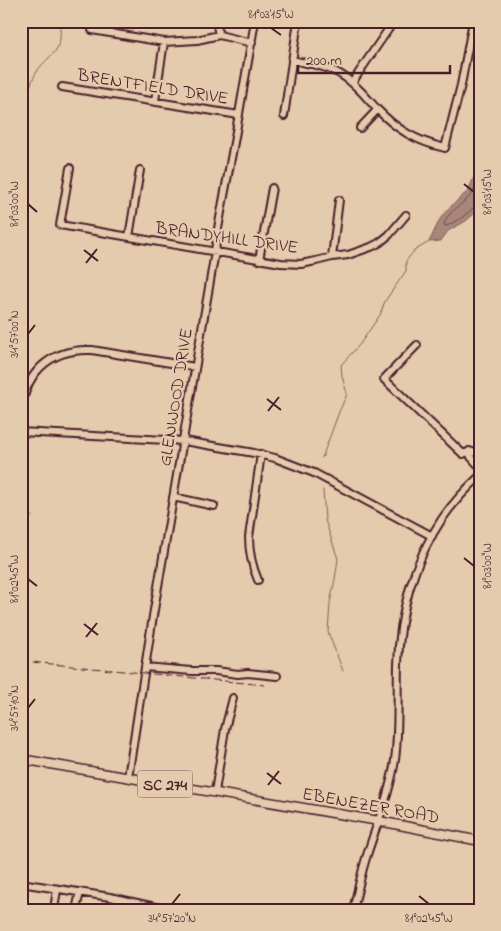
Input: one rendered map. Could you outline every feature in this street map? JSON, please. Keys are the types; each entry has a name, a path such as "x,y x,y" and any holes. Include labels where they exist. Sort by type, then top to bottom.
{"main road":[{"name":"EBENEZER ROAD","path":"21,758 379,821 480,841"}],"street":[{"path":"216,21 219,35"},
{"name":"GLENWOOD DRIVE","path":"128,778 217,234 255,21"},
{"path":"284,116 298,21"},
{"path":"292,60 332,70 343,76 377,110 406,134 427,144 445,148 461,85 472,21"},
{"path":"352,83 393,22"},
{"path":"92,30 164,42 197,40 219,35 252,43"},
{"path":"155,101 164,42"},
{"name":"BRENTFIELD DRIVE","path":"62,87 239,115"},
{"path":"360,128 377,110"},
{"name":"BRANDYHILL DRIVE","path":"70,168 60,225 259,260 301,264 348,255 379,243 389,235 406,215"},
{"path":"129,237 140,170"},
{"path":"259,260 272,188"},
{"path":"332,257 339,200"},
{"path":"417,345 384,379 463,454 469,451 476,452 480,456"},
{"path":"21,416 23,397 35,373 49,360 64,353 92,350 195,367"},
{"path":"21,432 184,441 261,454 314,473 432,536"},
{"path":"469,451 471,457 480,467"},
{"path":"258,580 252,565 249,537 261,454"},
{"path":"353,910 366,856 379,821 394,762 398,728 398,646 403,612 413,576 442,519 480,476"},
{"path":"173,497 214,506"},
{"path":"145,667 276,676"},
{"path":"215,792 225,729 233,698"},
{"path":"21,884 80,892 169,910"},
{"path":"54,910 57,889"},
{"path":"76,910 80,892"}],"water":[{"path":"480,172 480,211 448,231 441,241 429,242 440,219 468,191 474,177"}],"waterway":[{"path":"21,136 30,86 43,64 57,49 60,33 59,21"},
{"path":"322,458 347,394 341,365 360,344 380,315 385,301 406,271 406,261 414,251 429,242"},
{"path":"323,490 325,520 338,559 330,603 328,632 343,671"},
{"path":"21,505 32,517"}],"railway":[{"path":"21,661 265,685"}]}
